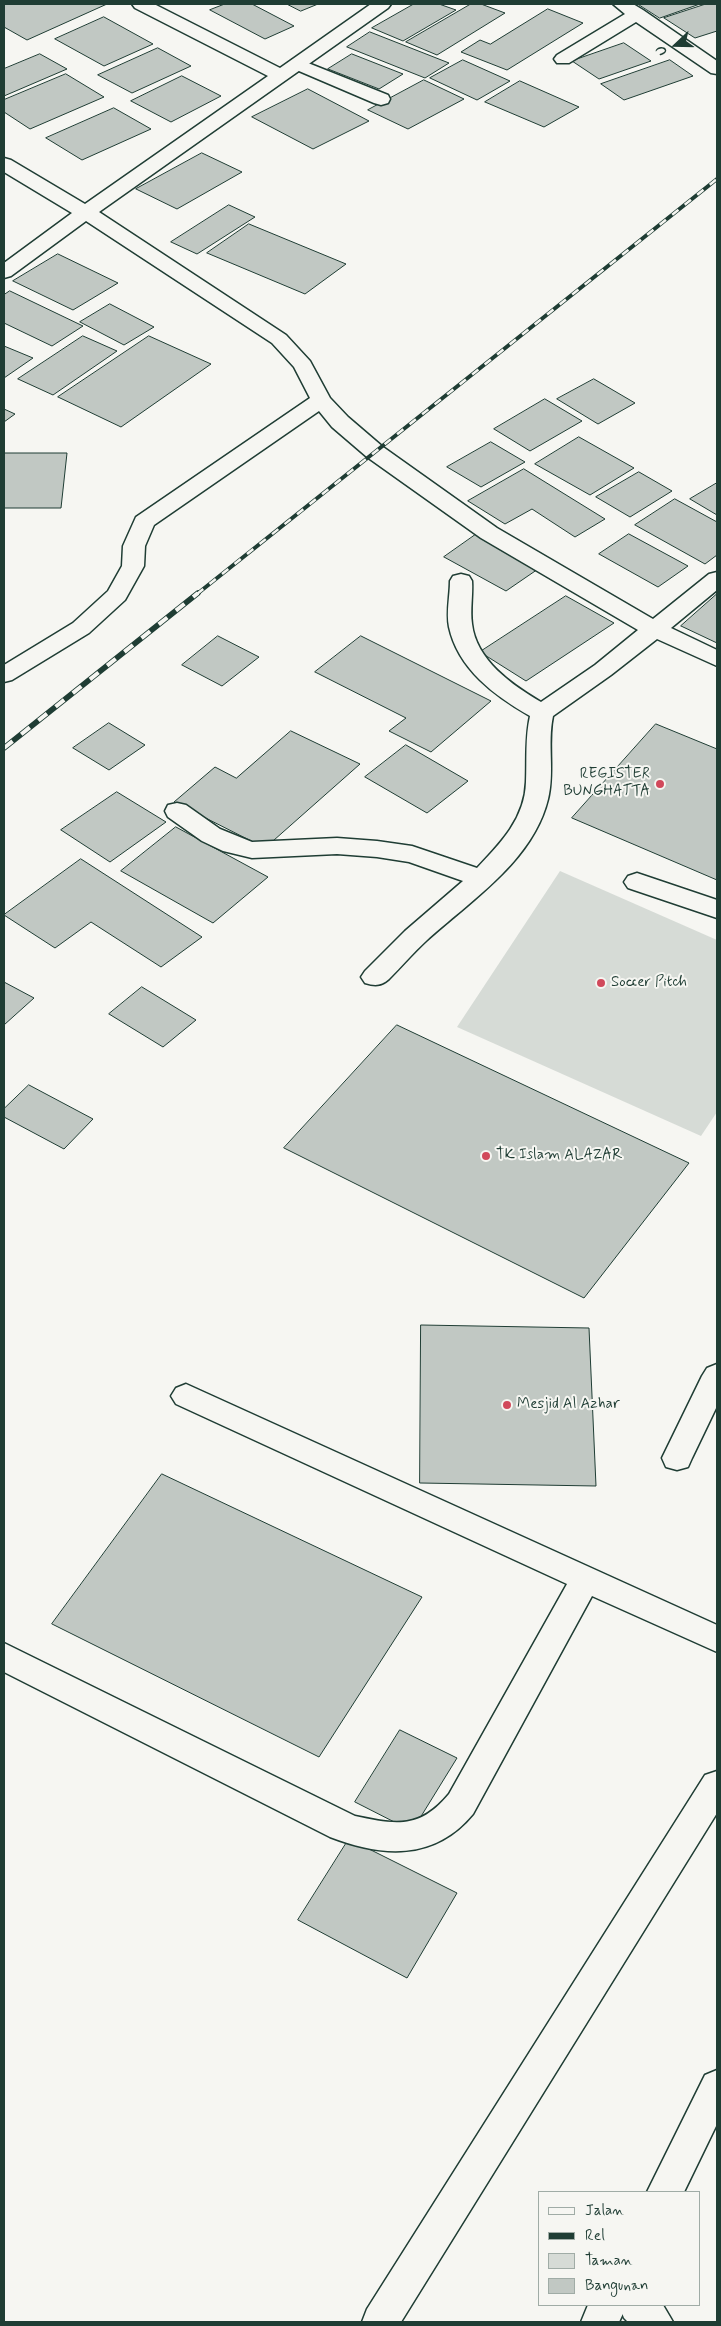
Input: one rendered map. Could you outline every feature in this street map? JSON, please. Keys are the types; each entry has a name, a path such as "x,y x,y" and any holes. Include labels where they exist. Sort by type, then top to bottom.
{"street":[{"path":"141,4 282,76"},
{"path":"4,272 84,212 282,76 382,4"},
{"path":"622,4 717,69"},
{"path":"563,59 637,14"},
{"path":"298,64 381,99"},
{"path":"4,164 196,282 279,340 303,365 321,400 340,422 376,452 489,532 653,628 717,659"},
{"path":"4,675 81,628 117,595 133,566 134,546 144,522 321,400"},
{"path":"374,977 386,968 412,938 495,866 525,828 536,800 539,768 538,735 542,713 603,670 653,628 717,579"},
{"path":"460,581 461,626 466,642 476,661 505,689 542,713"},
{"path":"177,811 211,835 239,847 272,850 337,846 377,849 412,854 481,878"},
{"path":"637,882 717,910"},
{"path":"677,1458 717,1376"},
{"path":"186,1396 717,1639"},
{"path":"4,1657 342,1827 370,1835 413,1836 427,1832 446,1821 461,1804 585,1580"},
{"path":"380,2322 717,1785"},
{"path":"665,2191 717,2087"},
{"path":"599,2322 607,2306"},
{"path":"638,2306 654,2322"}],"green space":[{"name":"Soccer Pitch","path":"560,871 717,940 717,1112 701,1136 457,1027"}],"building":[{"path":"4,4 107,4 27,40 4,27"},
{"path":"225,4 252,4 294,26 265,39 210,10"},
{"path":"287,4 318,4 301,11"},
{"path":"414,4 439,4 456,10 403,41 372,28"},
{"path":"471,4 481,4 505,13 437,55 406,42"},
{"path":"638,4 700,4 660,18"},
{"path":"706,4 717,4 717,31 695,38 664,18"},
{"path":"548,9 583,23 507,70 461,52 480,40 490,44"},
{"path":"104,17 153,44 104,66 55,39"},
{"path":"370,32 449,63 425,78 347,47"},
{"path":"624,43 651,61 599,79 572,61"},
{"path":"158,48 191,66 132,93 98,75"},
{"path":"40,54 67,69 4,96 4,69"},
{"path":"352,54 403,74 379,89 328,69"},
{"path":"463,60 510,81 477,100 430,78"},
{"path":"670,60 693,76 624,100 601,84"},
{"path":"66,74 104,97 30,129 4,112 4,100"},
{"path":"182,76 221,96 171,122 131,101"},
{"path":"424,80 464,99 408,129 368,110"},
{"path":"520,81 579,107 544,127 485,102"},
{"path":"308,89 369,121 313,149 252,117"},
{"path":"114,108 151,129 82,160 46,138"},
{"path":"202,153 242,172 177,209 136,189"},
{"path":"229,205 255,217 197,254 171,242"},
{"path":"249,224 346,264 305,294 207,253"},
{"path":"58,254 118,283 73,310 13,281"},
{"path":"10,291 83,326 52,346 4,323 4,295"},
{"path":"110,304 154,327 124,345 80,322"},
{"path":"83,336 117,351 53,395 18,379"},
{"path":"149,336 211,364 121,427 58,397"},
{"path":"4,346 33,358 4,378"},
{"path":"594,379 635,403 598,424 557,399"},
{"path":"545,399 582,421 530,451 494,429"},
{"path":"4,409 15,414 4,422"},
{"path":"579,437 634,468 590,495 535,464"},
{"path":"491,442 525,462 481,487 447,467"},
{"path":"4,453 67,453 61,508 4,508"},
{"path":"524,469 605,519 575,537 532,509 505,524 468,501"},
{"path":"639,472 672,491 630,517 596,497"},
{"path":"717,483 717,515 690,499"},
{"path":"675,499 717,522 717,555 705,564 635,525"},
{"path":"478,533 541,567 506,591 444,557"},
{"path":"629,534 688,566 658,587 599,554"},
{"path":"717,594 717,643 681,626"},
{"path":"566,596 614,623 526,681 480,652"},
{"path":"218,636 259,657 222,686 182,665"},
{"path":"361,636 491,701 431,752 389,731 406,718 315,672"},
{"path":"109,723 145,745 109,770 73,748"},
{"name":"REGISTER BUNGHATTA","path":"656,724 717,749 717,880 572,818"},
{"path":"291,731 360,764 265,848 174,802 215,767 236,778"},
{"path":"406,745 468,781 427,813 365,777"},
{"path":"117,792 166,822 110,862 61,830"},
{"path":"176,827 268,877 213,923 121,871"},
{"path":"81,859 202,937 161,967 91,922 55,948 4,915"},
{"path":"4,982 34,998 4,1025"},
{"path":"142,987 196,1020 163,1047 109,1014"},
{"name":"TK Islam ALAZAR","path":"397,1025 689,1163 584,1298 284,1148"},
{"path":"29,1085 93,1119 64,1149 4,1117 4,1109"},
{"name":"Mesjid Al Azhar","path":"421,1325 589,1328 596,1486 420,1483"},
{"path":"162,1474 422,1597 319,1757 52,1624"},
{"path":"400,1730 457,1758 412,1831 355,1802"},
{"path":"349,1839 457,1893 407,1978 298,1920"}],"railway":[{"path":"197,594 717,179"},
{"path":"4,748 198,593"}],"place":[{"name":"REGISTER BUNGHATTA","path":"660,784"},
{"name":"Soccer Pitch","path":"601,983"},
{"name":"TK Islam ALAZAR","path":"486,1156"},
{"name":"Mesjid Al Azhar","path":"507,1405"}]}
